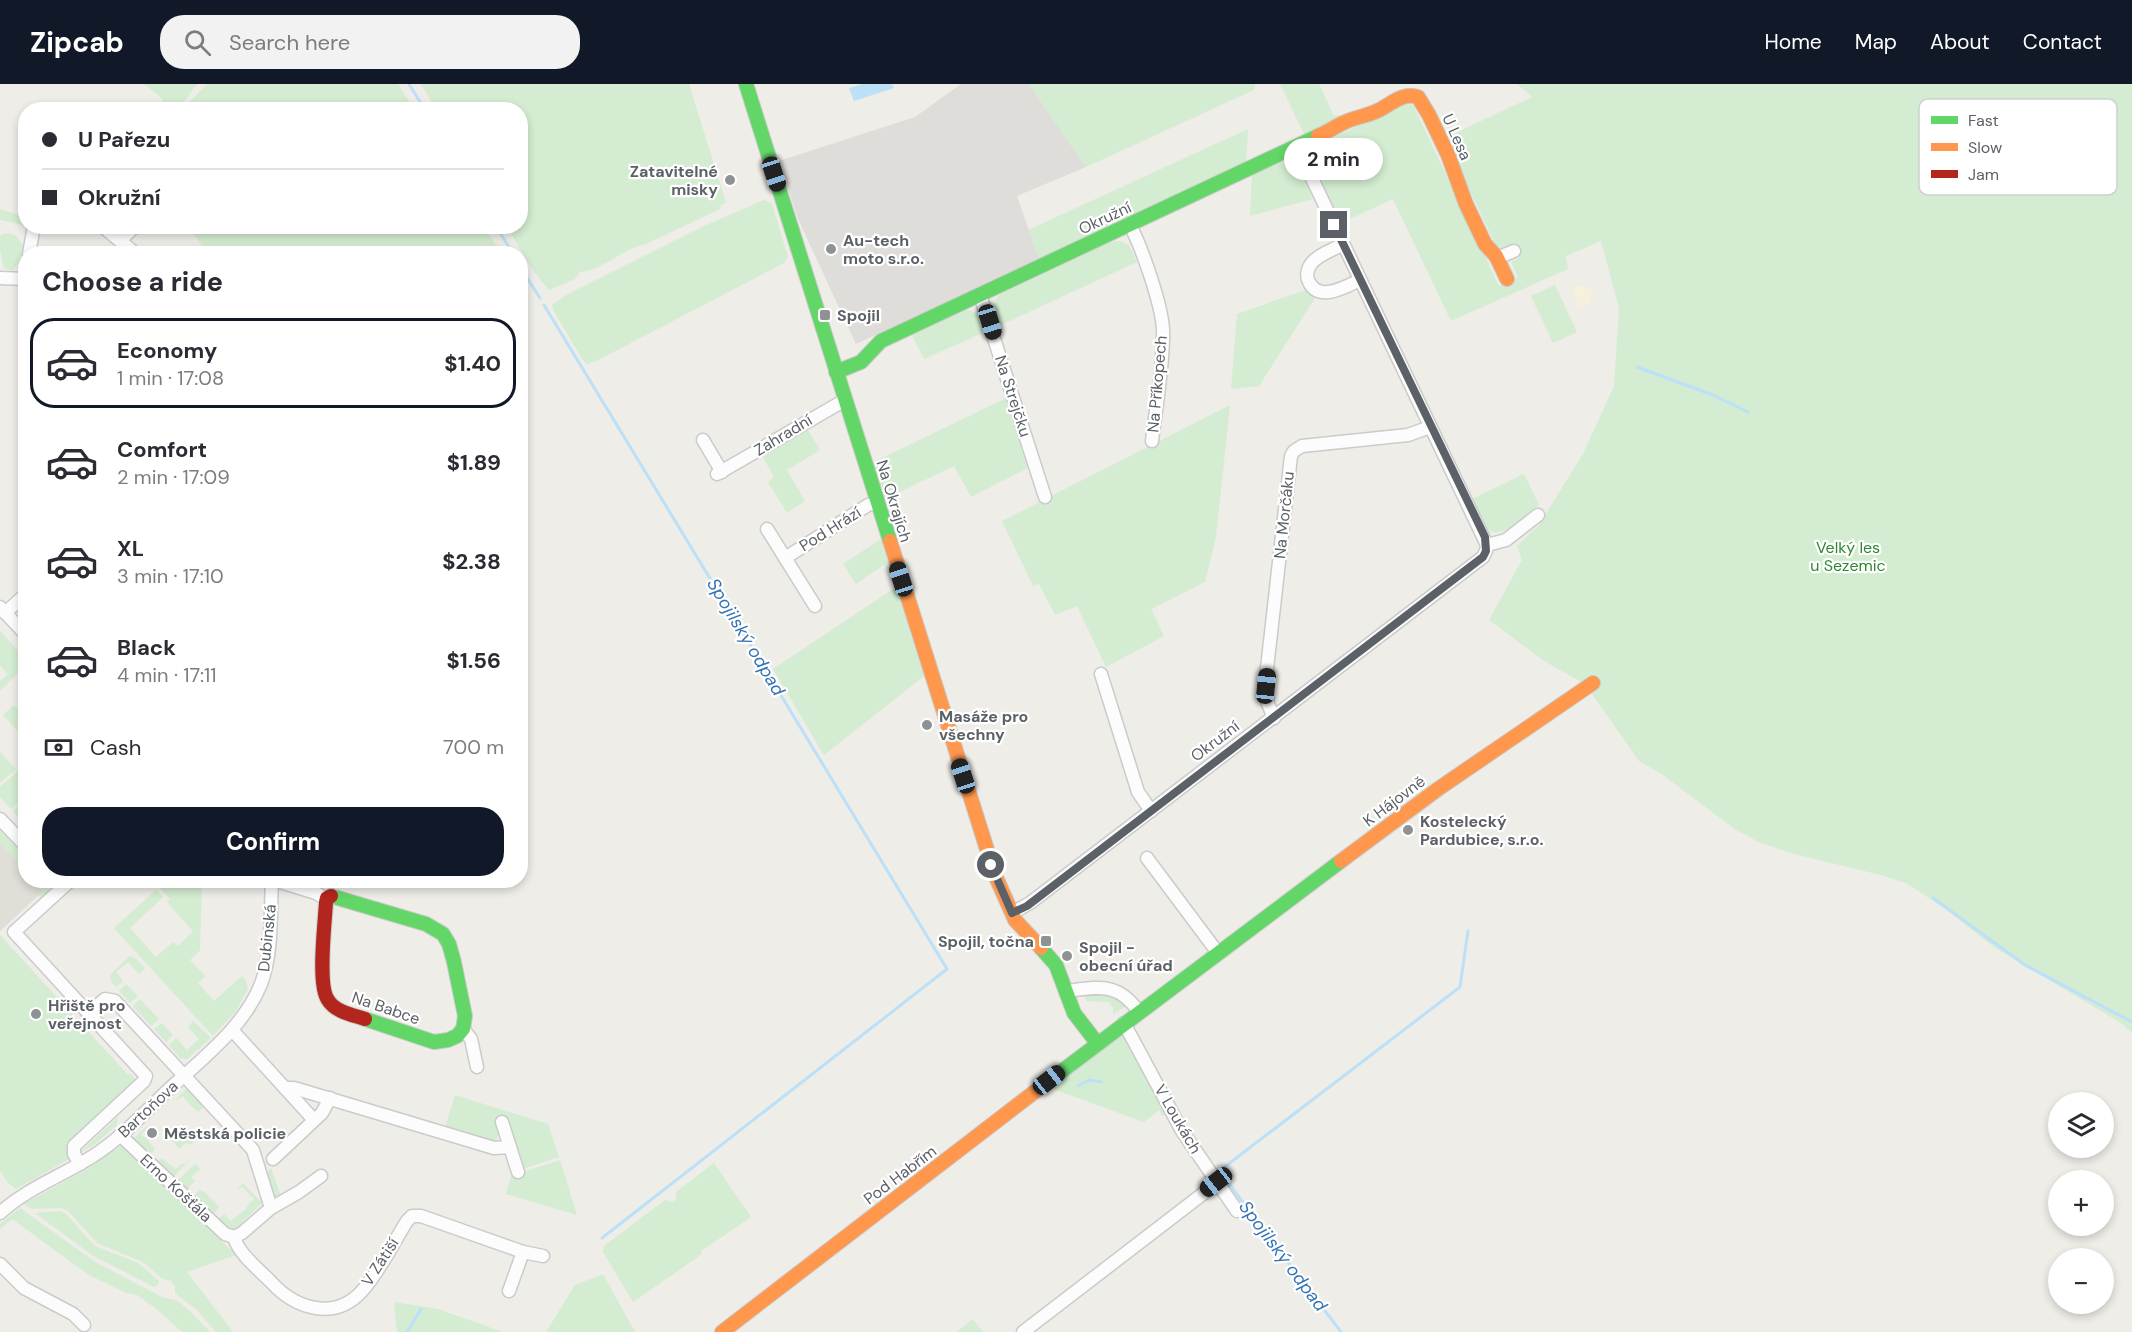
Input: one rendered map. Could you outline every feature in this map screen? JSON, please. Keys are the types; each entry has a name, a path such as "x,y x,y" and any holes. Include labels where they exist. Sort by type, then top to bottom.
{"street":[{"name":"Na Okrajích","path":"746,84 991,865 1018,924 1056,964 1074,1013 1097,1043"},
{"name":"U Lesa","path":"1297,147 1342,123 1380,110 1387,104 1407,95 1416,96 1428,114 1448,154 1466,204 1485,244 1497,258 1507,279"},
{"name":"Okružní","path":"836,372 861,362 881,341 1297,147"},
{"path":"1297,147 1487,545"},
{"name":"Na Příkopech","path":"1130,225 1139,244 1162,321 1152,441"},
{"path":"113,234 127,246"},
{"path":"121,240 127,234"},
{"path":"1343,244 1313,261 1308,270 1309,282 1317,290 1328,292 1360,280"},
{"path":"1497,258 1514,251"},
{"path":"0,278 18,277"},
{"name":"Na Strejčku","path":"980,295 1045,497"},
{"name":"Zahradní","path":"703,440 719,473 845,400"},
{"name":"Na Morčáku","path":"1274,718 1268,704 1266,686 1291,456 1302,446 1408,435 1430,427"},
{"name":"Pod Hrází","path":"785,558 868,505 877,502"},
{"name":"Okružní","path":"1012,913 1030,903 1483,557 1487,545 1506,540 1538,515"},
{"name":"Pod Hrází","path":"767,529 815,606"},
{"path":"18,600 3,610 18,626"},
{"path":"1101,674 1138,792 1151,811"},
{"name":"K Hájovně","path":"1097,1043 1438,789 1593,683"},
{"path":"0,819 18,838"},
{"path":"1147,858 1218,953"},
{"path":"59,888 14,932 146,1076 144,1081 74,1146 74,1154 80,1164"},
{"name":"Dubinská","path":"184,1075 232,1030 251,1004 265,971 272,888"},
{"path":"300,888 326,899 331,896 339,897 426,924 443,934 449,944 465,1012 463,1029 471,1039 477,1067"},
{"name":"Na Babce","path":"326,899 323,983 326,996 332,1005 345,1012 434,1042 445,1041 463,1029"},
{"path":"1067,991 1094,988 1117,991 1128,997 1138,1012"},
{"name":"Bartoňova","path":"0,1213 22,1195 80,1164 120,1135 184,1075 115,1001 105,999 89,1013"},
{"name":"V Loukách","path":"1124,1023 1182,1131 1237,1211"},
{"path":"232,1030 314,1120"},
{"name":"Pod Habřím","path":"722,1332 1097,1043"},
{"path":"184,1075 253,1150 271,1208"},
{"path":"285,1088 290,1087 330,1098 494,1148 510,1147"},
{"path":"273,1159 324,1111 330,1098"},
{"path":"502,1122 518,1172"},
{"name":"Erno Košťála","path":"120,1135 225,1234 234,1237"},
{"path":"234,1237 271,1208 321,1176"},
{"path":"1023,1332 1216,1182"},
{"name":"V Zátiší","path":"234,1237 243,1253 284,1296 298,1304 316,1308 339,1305 360,1293 412,1216 421,1216 523,1252 543,1256"},
{"path":"509,1291 523,1252"},
{"path":"0,1264 24,1288 73,1314 84,1330"}],"shaded area":[{"path":"961,84 1029,84 1086,167 1017,196 1039,259 856,344 798,219 779,161 915,117"},
{"path":"0,842 18,862 18,888 40,888 43,891 0,931"}],"green space":[{"path":"144,84 197,84 183,102 161,102 163,99"},
{"path":"207,84 398,84 410,102 190,102"},
{"path":"421,84 689,84 726,203 721,205 720,209 598,267 580,272 575,279 549,290 528,262 528,246 518,246 511,234 528,234 528,102 432,102"},
{"path":"1029,84 1255,84 1254,90 1086,167"},
{"path":"1280,84 1319,84 1334,116 1339,115 1340,117 1304,134"},
{"name":"Velký les u Sezemic","path":"1517,84 2132,84 2132,1033 2121,1023 1994,947 1944,908 1908,884 1881,875 1798,855 1761,843 1736,830 1660,773 1639,761 1588,688 1580,681 1544,661 1489,620 1522,560 1517,546 1539,525 1583,454 1614,386 1619,308 1601,241 1566,256 1568,269 1451,321 1393,199 1341,223 1312,164 1312,158 1313,150 1319,144 1406,104 1413,105 1499,286 1518,277 1511,262 1519,258 1512,244 1501,248 1495,244 1445,138 1532,97"},
{"path":"1248,129 1246,163 1039,259 1028,230"},
{"path":"1288,161 1300,172 1313,199 1250,216 1252,175"},
{"path":"764,200 772,204 788,257 784,263 598,360 587,364 582,359 552,305 566,295 704,226"},
{"path":"0,209 18,215 18,224 0,220"},
{"path":"5,233 15,235 23,245 18,246 18,264 12,271 4,268 0,236"},
{"path":"194,234 489,234 496,246 202,246"},
{"path":"1120,241 1129,245 1137,262 999,326 994,304 1002,293 1110,242"},
{"path":"1555,285 1577,332 1553,343 1531,296"},
{"path":"1305,290 1315,298 1259,386 1231,389 1237,314"},
{"path":"970,310 980,316 985,332 924,359 912,335 962,311"},
{"path":"1006,398 1028,468 971,497 954,466 885,499 872,463"},
{"path":"1230,405 1216,537 1205,582 1151,609 1164,636 1106,667 1077,606 1055,615 1039,584 1033,586 1002,521"},
{"path":"806,427 820,450 787,470 805,501 787,513 768,482 774,477 761,454"},
{"path":"1524,474 1539,505 1507,529 1493,532 1487,529 1472,499"},
{"path":"881,539 888,562 856,584 843,564"},
{"path":"896,587 924,676 824,755 773,669"},
{"path":"0,631 18,650 18,673 0,691 0,681 8,674 0,665"},
{"path":"14,705 18,710 18,731 3,715"},
{"path":"0,752 16,769 0,783"},
{"path":"18,771 18,802 11,809 0,797 0,787"},
{"path":"18,806 18,817 13,811"},
{"path":"0,826 18,846 18,862 0,842"},
{"path":"41,888 50,888 42,898 38,895 43,890"},
{"path":"160,888 202,888 200,950 190,960 205,976 198,983 214,1001 242,976 246,981 248,989 235,1012 213,1036 114,928 156,890 163,897 130,928 156,957 173,942 178,946 193,931 167,902 170,899"},
{"name":"Hřiště pro veřejnost","path":"0,935 128,1075 130,1073 135,1079 140,1075 141,1078 71,1158 16,1189 8,1183 0,1171"},
{"path":"130,956 145,968 139,974 128,962 116,972 123,981 116,987 110,975"},
{"path":"126,984 138,996 130,1003 119,991"},
{"path":"1097,991 1119,997 1127,1006 1113,1014 1113,1008 1109,1002 1087,1001 1081,992"},
{"path":"140,999 159,1019 151,1026 133,1006"},
{"path":"193,1021 211,1038 187,1059 180,1058 169,1045 176,1038 187,1050 199,1039 188,1027"},
{"path":"162,1023 173,1035 166,1042 154,1029"},
{"path":"1122,1034 1127,1035 1133,1044 1132,1051 1155,1095 1160,1096 1167,1113 1162,1116 1159,1110 1144,1122 1053,1089 1046,1095 1043,1091"},
{"path":"189,1087 206,1105 198,1112 183,1096 176,1099"},
{"path":"455,1095 548,1124 559,1157 523,1169 506,1118 495,1122 499,1133 497,1139 492,1141 445,1128"},
{"path":"118,1117 117,1125 95,1144 76,1155 76,1147 81,1151"},
{"path":"178,1125 194,1142 191,1145 186,1143 179,1149 169,1137 167,1139 165,1137"},
{"path":"147,1126 148,1128 141,1134 155,1150 148,1155 132,1140"},
{"path":"121,1146 126,1147 236,1255 187,1272 233,1332 216,1332 196,1309 175,1293 175,1287 171,1281 163,1279 143,1262 97,1243 68,1211 61,1208 32,1209 24,1204 89,1168"},
{"path":"196,1154 172,1178 157,1164 161,1158 176,1169"},
{"path":"560,1160 577,1215 506,1194 511,1176"},
{"path":"714,1163 751,1217 633,1302 603,1252 604,1246 665,1200 672,1202 676,1200 676,1192"},
{"path":"195,1164 200,1169 191,1177 195,1181 185,1191 176,1182"},
{"path":"271,1168 281,1196 272,1200 265,1174"},
{"path":"243,1183 262,1203 236,1228 227,1230 215,1218 218,1216 220,1218 224,1214 231,1221 254,1199 242,1187 237,1189"},
{"path":"200,1190 219,1207 212,1216 193,1196"},
{"path":"20,1208 95,1262 162,1297 176,1300 210,1332 182,1332 137,1295 126,1293 89,1275 12,1219 0,1229 0,1224"},
{"path":"59,1211 65,1213 95,1246 138,1263 159,1281 158,1285 154,1287 92,1255 35,1213"},
{"path":"603,1274 635,1332 546,1332 575,1285"},
{"path":"394,1302 438,1309 503,1332 397,1332"},
{"path":"973,1319 983,1332 956,1332"}],"sand":[{"path":"1582,285 1591,290 1593,294 1589,304 1579,307 1572,288"}],"water":[{"path":"863,84 892,84 894,88 854,101 849,88"}],"waterway":[{"name":"Spojilský odpad","path":"409,84 420,102"},
{"name":"Spojilský odpad","path":"501,234 508,246"},
{"name":"Spojilský odpad","path":"528,279 540,298"},
{"name":"Spojilský odpad","path":"544,305 947,969 602,1238"},
{"path":"1637,367 1713,395 1748,412"},
{"path":"1933,898 2025,965 2132,1022"},
{"path":"1218,1172 1460,987 1468,931"},
{"path":"1078,1086 1089,1080 1101,1082"},
{"name":"Spojilský odpad","path":"1226,1180 1341,1332"},
{"path":"407,1332 421,1309"}],"traffic: fast":[{"path":"746,84 890,541"},
{"path":"836,372 861,362 881,341 1318,136"},
{"path":"1054,1077 1341,861"},
{"path":"331,896 426,924 443,934 449,944 454,962 465,1016 463,1029 457,1036 434,1042 365,1019"},
{"path":"1041,948 1056,965 1074,1013 1097,1043"}],"traffic: slow":[{"path":"1318,136 1348,121 1375,112 1402,97 1418,97 1448,155 1466,204 1485,244 1496,256 1507,279"},
{"path":"890,541 995,875 1015,920 1041,948"},
{"path":"1341,861 1438,789 1593,683"},
{"path":"722,1332 1054,1077"}],"traffic: jam":[{"path":"331,896 326,902 323,938 322,968 325,992 328,1000 335,1007 365,1019"}],"place":[{"name":"Zatavitelné misky","path":"730,180"},
{"name":"Au-tech moto s.r.o.","path":"831,249"},
{"name":"Spojil","path":"825,315"},
{"name":"Masáže pro všechny","path":"927,725"},
{"name":"Kostelecký Pardubice, s.r.o.","path":"1408,830"},
{"name":"Spojil, točna","path":"1046,941"},
{"name":"Spojil - obecní úřad","path":"1067,956"},
{"name":"Hřiště pro veřejnost","path":"36,1014"},
{"name":"Městská policie","path":"152,1133"}],"route":[{"path":"991,865 1012,913 1027,906 1483,557 1487,549 1485,537 1334,225"}]}
